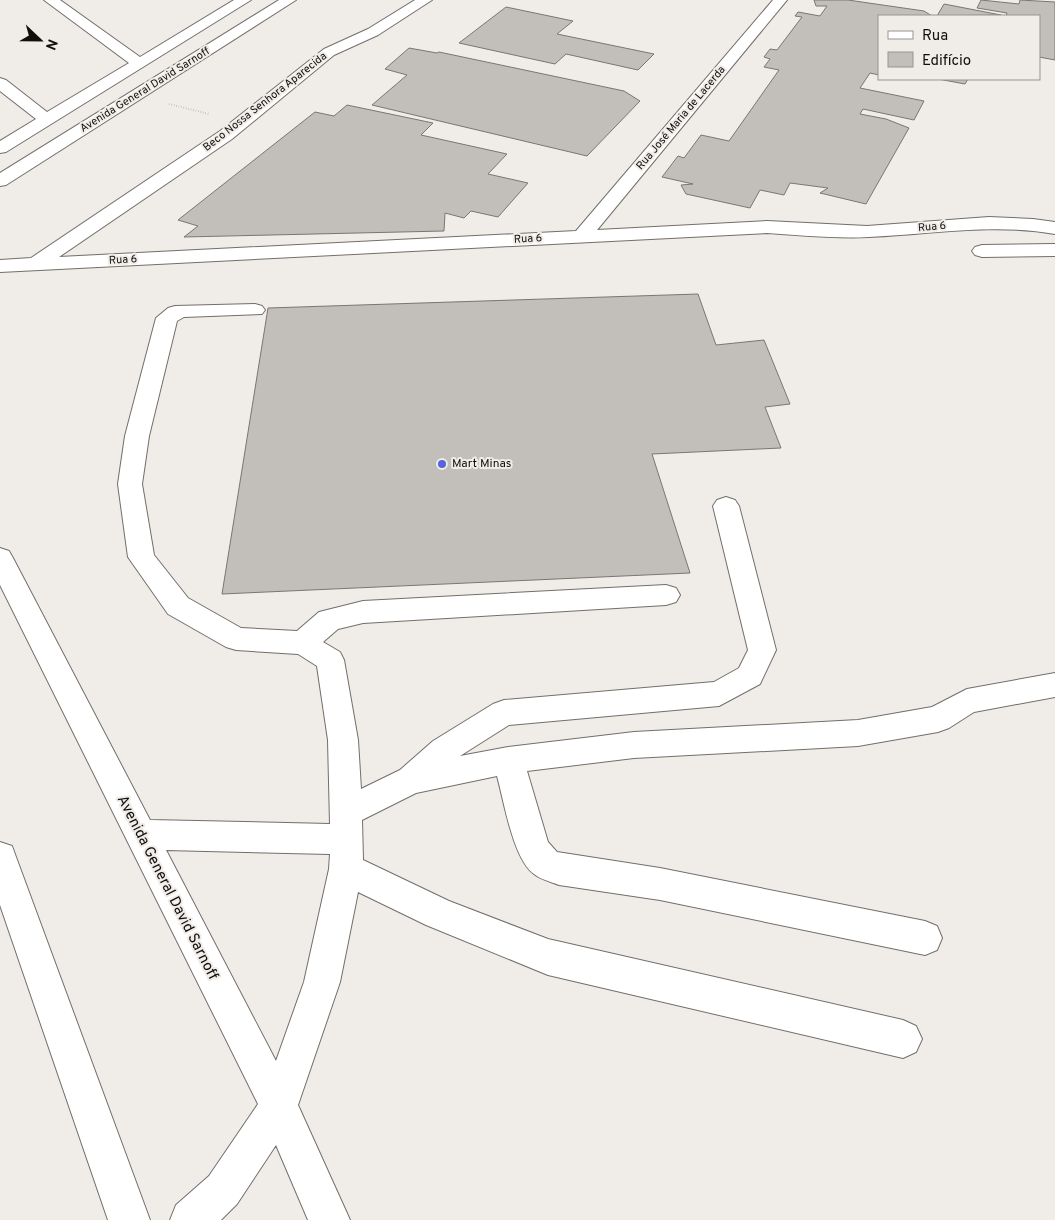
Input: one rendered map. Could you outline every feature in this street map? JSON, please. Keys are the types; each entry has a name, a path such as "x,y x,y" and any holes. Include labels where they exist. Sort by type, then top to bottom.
{"street":[{"path":"52,0 140,64"},
{"name":"Avenida General David Sarnoff","path":"0,148 244,0"},
{"name":"Avenida General David Sarnoff","path":"0,181 289,0"},
{"name":"Beco Nossa Senhora Aparecida","path":"36,264 241,123 329,52 373,32 425,0"},
{"name":"Rua José Maria de Lacerda","path":"582,236 780,0"},
{"path":"0,83 47,120"},
{"name":"Rua 6","path":"0,266 767,227 879,232 995,221 1028,222 1055,228"},
{"path":"982,251 1055,250"},
{"path":"191,1220 223,1190 279,1106 322,982 346,840 343,740 330,660 303,643 236,639 178,606 141,557 130,484 136,436 167,318 175,312 184,311 256,310"},
{"path":"346,840 444,750 504,713 719,694 750,676 762,650 726,506"},
{"name":"Avenida General David Sarnoff","path":"0,558 279,1106 329,1220"},
{"path":"303,643 329,620 364,612 666,595"},
{"path":"411,780 508,760 634,746 858,733 938,718 967,701 1050,687"},
{"path":"508,760 534,850 545,863 558,869 660,884 924,938"},
{"path":"140,835 346,840 438,914 548,957 902,1039"},
{"path":"0,857 129,1220"}],"path":[{"path":"136,96 241,123"}],"building":[{"path":"814,0 848,0 924,11 930,15 878,15 878,75 870,73 860,88 924,101 914,120 863,109 860,114 886,119 909,128 866,204 820,193 828,188 790,183 784,195 760,190 750,208 686,194 681,185 693,184 662,177 678,156 684,158 701,135 729,141 779,70 764,67 770,59 764,57 770,49 777,50 802,17 795,16 798,12 820,16 827,6 816,6"},
{"path":"981,0 1019,4 1020,0 1055,2 1055,60 1040,57 1040,15 1006,15 1007,13 977,8"},
{"path":"944,4 1001,15 938,15"},
{"path":"506,7 573,21 557,34 654,54 638,70 566,54 555,64 459,43"},
{"path":"409,48 439,52 624,91 640,101 587,156 372,105 407,75 385,69"},
{"path":"943,80 967,80 965,84"},
{"path":"347,105 433,123 421,135 507,154 488,174 528,183 498,217 471,211 464,218 445,213 444,231 184,237 198,226 178,220 315,112 334,116"},
{"path":"698,294 716,345 764,340 790,404 765,407 781,448 652,454 690,573 222,594 268,308"}],"place":[{"name":"Mart Minas","path":"442,464"}]}
